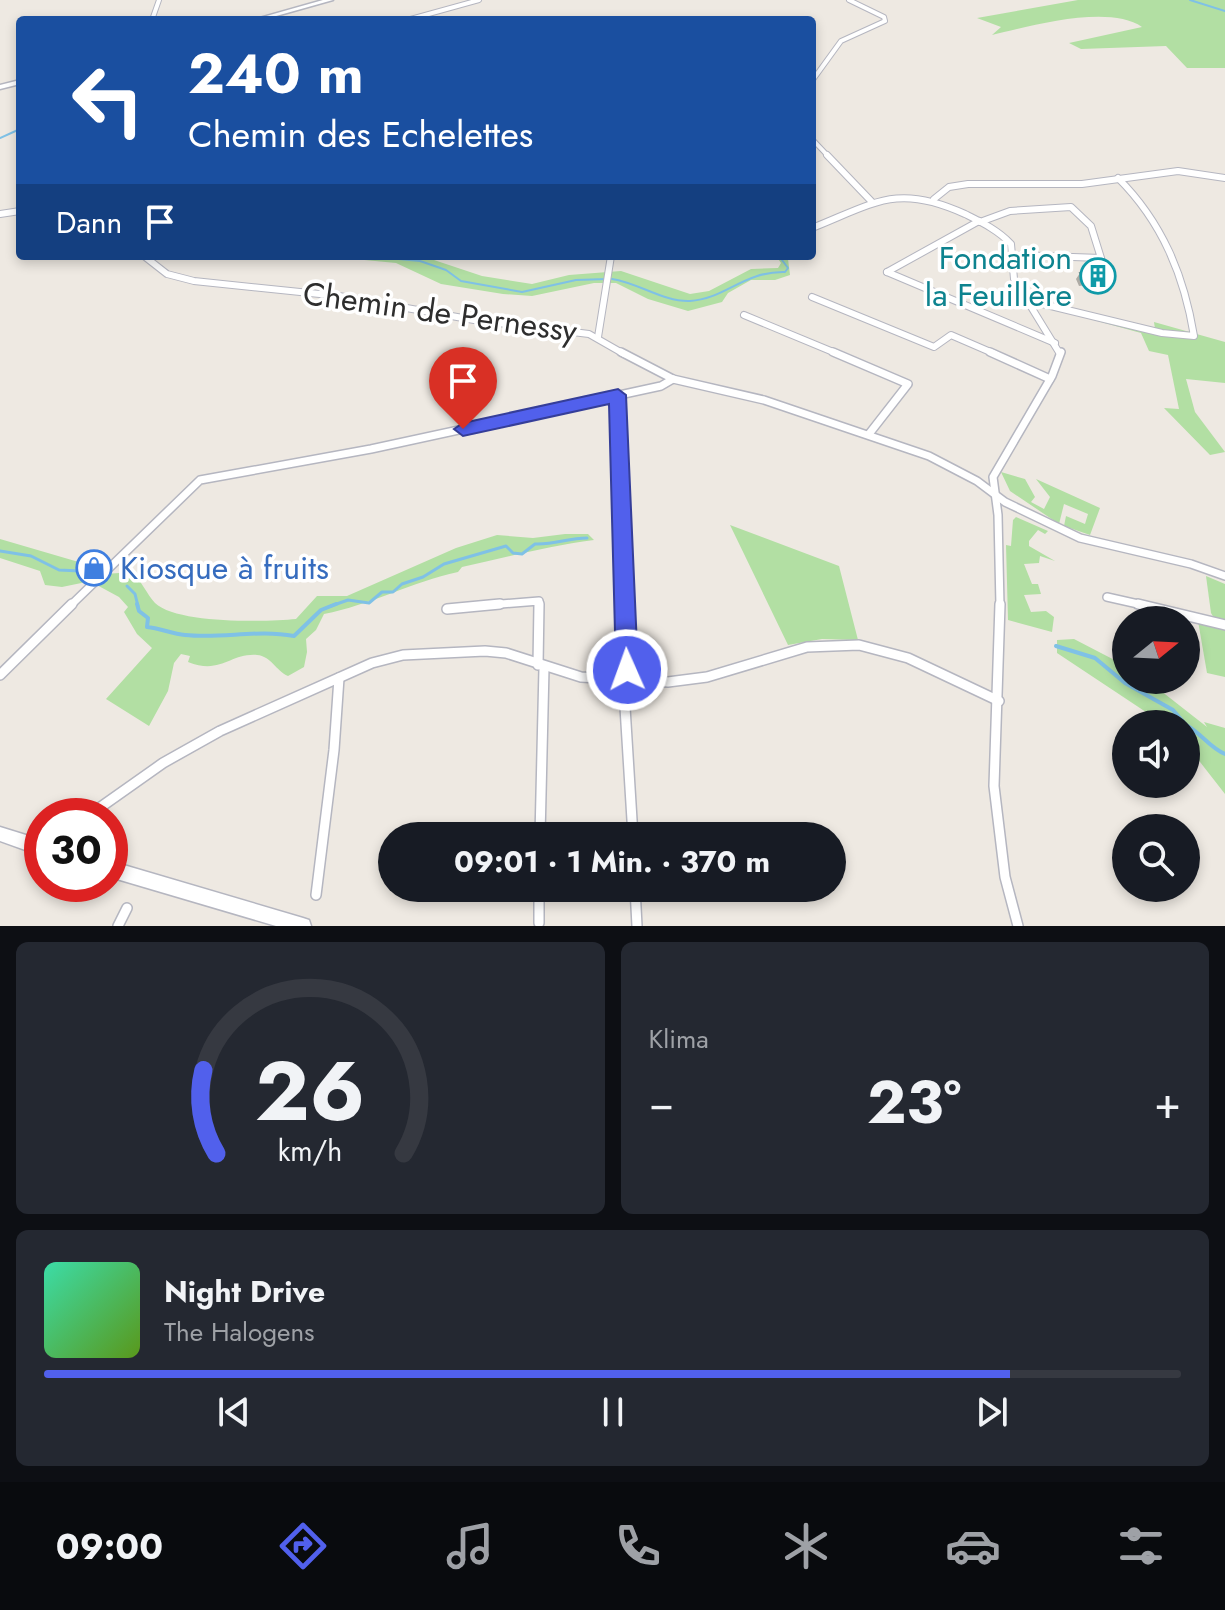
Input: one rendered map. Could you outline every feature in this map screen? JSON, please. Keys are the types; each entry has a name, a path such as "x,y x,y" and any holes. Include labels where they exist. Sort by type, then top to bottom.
{"main road":[{"path":"270,16 330,0"},
{"path":"0,834 24,842"},
{"path":"128,874 303,926"}],"street":[{"path":"421,16 479,0"},
{"path":"816,75 841,41 885,19 849,0"},
{"path":"816,143 872,202"},
{"path":"934,199 949,187 968,184 1082,184 1178,171 1225,178"},
{"path":"1026,300 1192,337 1194,334 1167,241 1152,215 1118,178"},
{"path":"816,226 872,202 903,194 934,199 980,221 1007,239 1013,255 1014,279 1057,344 1061,356 993,477 996,495 999,701 994,778 996,817 1005,877 1018,926"},
{"path":"1013,255 1101,258 1091,226 1071,207 1010,211 980,221 887,272 1057,344"},
{"name":"Chemin de Pernessy","path":"149,260 167,274 194,281 339,296 474,320 572,330 598,337 642,365 673,379 764,400 940,461 996,495 1080,538 1191,564 1225,576"},
{"path":"598,337 611,260"},
{"path":"812,297 934,347 951,335 1050,379"},
{"path":"744,315 908,384 869,434"},
{"path":"0,675 200,480 371,449 661,386 673,379"},
{"path":"618,395 632,822"},
{"path":"1107,597 1225,625"},
{"path":"447,609 539,601 540,822"},
{"path":"113,798 199,742 339,678 396,656 443,651 496,652 581,677 668,682 707,677 807,647 845,644 908,658 999,701"},
{"path":"316,895 334,750 339,678"},
{"path":"539,902 539,923"},
{"path":"636,902 637,926"},
{"path":"118,926 127,908"}],"green space":[{"path":"1078,0 1225,0 1225,68 1187,68 1166,46 1081,49 1069,43 1142,27 1128,20 1110,17 1069,19 992,35 1001,27 977,18"},
{"path":"364,260 434,260 482,276 532,284 569,275 621,271 690,294 709,291 751,269 778,268 781,263 779,260 788,260 790,275 775,280 751,280 728,293 722,302 688,311 648,299 616,283 594,283 532,296 503,294 441,284 396,263"},
{"path":"1080,310 1155,329 1154,322 1225,342 1225,383 1186,379 1195,412 1225,452 1210,455 1164,408 1179,409 1168,355 1149,351 1141,333 1079,316"},
{"path":"1001,472 1025,479 1035,497 1031,502 1044,509 1050,497 1036,479 1100,508 1090,535 1064,526 1066,516 1085,524 1088,514 1064,504 1059,524 1010,491"},
{"path":"1016,517 1048,531 1045,534 1038,530 1029,541 1029,546 1055,561 1040,556 1039,563 1024,564 1032,584 1038,584 1041,594 1024,595 1031,612 1046,611 1054,617 1052,632 1008,620 1006,545 1011,546 1013,520"},
{"path":"730,525 839,566 858,640 822,639 788,645"},
{"path":"588,534 594,540 462,567 458,572 324,614 316,630 306,639 304,667 288,676 262,656 248,655 209,666 188,662 190,656 181,654 174,663 168,691 149,726 106,699 152,648 137,634 124,612 128,607 119,597 95,584 105,574 133,572 155,603 182,615 222,620 296,619 317,596 347,596 456,548 497,535 533,538"},
{"path":"0,539 82,563 89,567 91,581 62,587 45,585 40,571 0,558"},
{"path":"1206,576 1225,584 1225,620 1214,618 1211,613"},
{"path":"1200,621 1225,627 1225,677 1207,673"},
{"path":"1074,639 1112,659 1112,689 1057,653 1057,640"},
{"path":"1119,694 1165,694 1185,710 1143,710"},
{"path":"1200,722 1207,727 1204,722 1225,728 1225,794 1200,762"}],"building":[{"path":"1096,266 1104,266 1109,285 1102,277 1082,280 1080,273 1100,274"}],"waterway":[{"path":"1190,0 1225,11"},
{"path":"0,138 16,131"},
{"path":"409,260 446,270 461,281 522,292 576,280 607,279"},
{"path":"612,279 670,299 690,301 714,295 758,276 785,272 788,268 782,260"},
{"path":"331,606 348,600 369,603 382,592 393,592 402,584 423,577 444,564 506,546 513,553 522,554 535,544 587,538"},
{"path":"0,551 31,556 59,570 80,571"},
{"path":"127,586 135,594 138,606"},
{"path":"137,604 139,611 148,618 147,627 199,636 267,633 294,636 321,610 331,606"},
{"path":"331,606 336,604"},
{"path":"1056,646 1095,658 1125,683 1173,710"},
{"path":"1200,735 1225,754"}],"place":[{"name":"Fondation la Feuillère","path":"1098,276"},
{"name":"Kiosque à fruits","path":"94,568"}],"route":[{"path":"463,429 618,395 627,670"}]}
